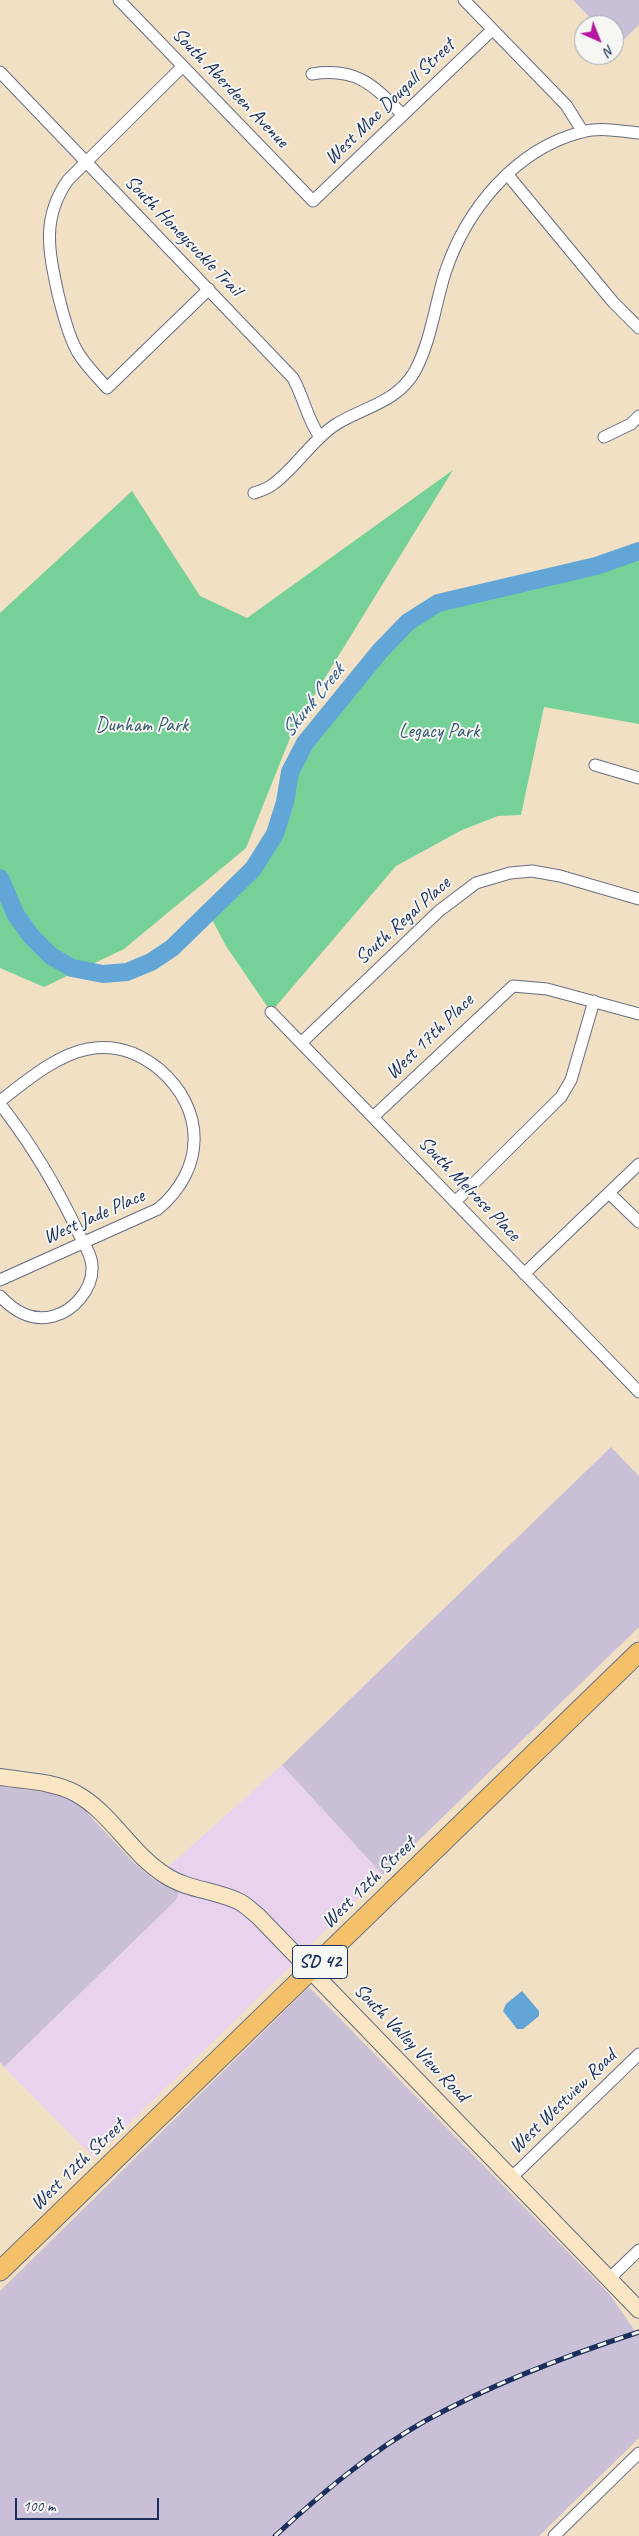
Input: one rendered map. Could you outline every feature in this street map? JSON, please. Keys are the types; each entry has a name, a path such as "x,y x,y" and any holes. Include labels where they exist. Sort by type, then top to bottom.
{"main road":[{"name":"West 12th Street","path":"0,2271 639,1652"}],"street":[{"name":"South Aberdeen Avenue","path":"120,0 313,201"},
{"path":"464,0 566,105 583,132"},
{"name":"West Mac Dougall Street","path":"313,201 492,30"},
{"path":"184,66 68,180 54,208 49,232 49,255 68,332 82,359 107,388 209,290"},
{"name":"South Honeysuckle Trail","path":"0,72 293,378 300,390 308,417 320,437"},
{"path":"312,74 340,72 357,76 376,88 404,115"},
{"path":"254,493 272,485 320,437 335,425 380,404 395,394 414,372 422,354 455,245 465,224 507,174 530,156 583,132 639,133"},
{"path":"507,174 613,302 639,328"},
{"path":"604,437 631,424 639,416"},
{"path":"595,766 639,778"},
{"name":"South Regal Place","path":"301,1043 439,911 462,892 486,879 521,872 543,873 639,899"},
{"name":"West 17th Place","path":"374,1116 512,986 547,988 594,1002"},
{"path":"456,1202 561,1097 571,1080 594,1002 639,1014"},
{"name":"South Melrose Place","path":"271,1012 374,1116 639,1392"},
{"name":"West Jade Place","path":"0,1103 60,1060 75,1053 98,1048 120,1050 142,1057 177,1086 187,1103 194,1129 190,1167 173,1196 158,1209 0,1280"},
{"path":"0,1103 49,1173 92,1262 91,1278 80,1298 60,1314 32,1318 12,1309 0,1296"},
{"path":"524,1274 639,1164"},
{"path":"609,1193 639,1222"},
{"name":"South Valley View Road","path":"0,1777 54,1785 86,1800 142,1858 165,1876 180,1884 240,1902 258,1916 639,2310"},
{"name":"West Westview Road","path":"512,2177 639,2054"},
{"path":"610,2278 639,2250"},
{"path":"554,2536 639,2453"}],"shaded area":[{"path":"573,0 639,0 639,25 624,39 624,15 587,15"},
{"path":"611,1447 639,1476 639,1627 383,1875 282,1765"},
{"path":"282,1765 383,1875 303,1952 249,1899 227,1888 191,1879 167,1868"},
{"path":"0,1786 63,1795 79,1804 133,1862 153,1879 181,1888 175,1901 4,2067 0,2062"},
{"path":"181,1888 246,1912 295,1962 94,2158 4,2067 175,1901"},
{"path":"309,1987 611,2296 639,2337 639,2438 539,2536 0,2536 0,2291"}],"green space":[{"name":"Dunham Park","path":"453,470 294,728 246,848 124,949 44,987 0,968 0,613 132,491 200,596 247,618"},
{"name":"Legacy Park","path":"639,551 639,724 544,707 521,815 498,816 462,830 396,866 271,1012 226,946 209,914 253,869 275,834 285,802 290,772 305,743 380,651 408,622 438,603 596,566"}],"water":[{"path":"522,1991 539,2011 539,2016 523,2029 517,2029 503,2011 506,2004"}],"waterway":[{"name":"Skunk Creek","path":"0,878 16,915 31,936 51,956 72,968 103,974 127,972 151,962 172,948 253,869 275,834 285,802 290,772 305,743 380,651 408,622 438,603 596,566 639,551"}],"railway":[{"path":"275,2536 365,2460 425,2421 477,2394 530,2371 639,2332"}]}
